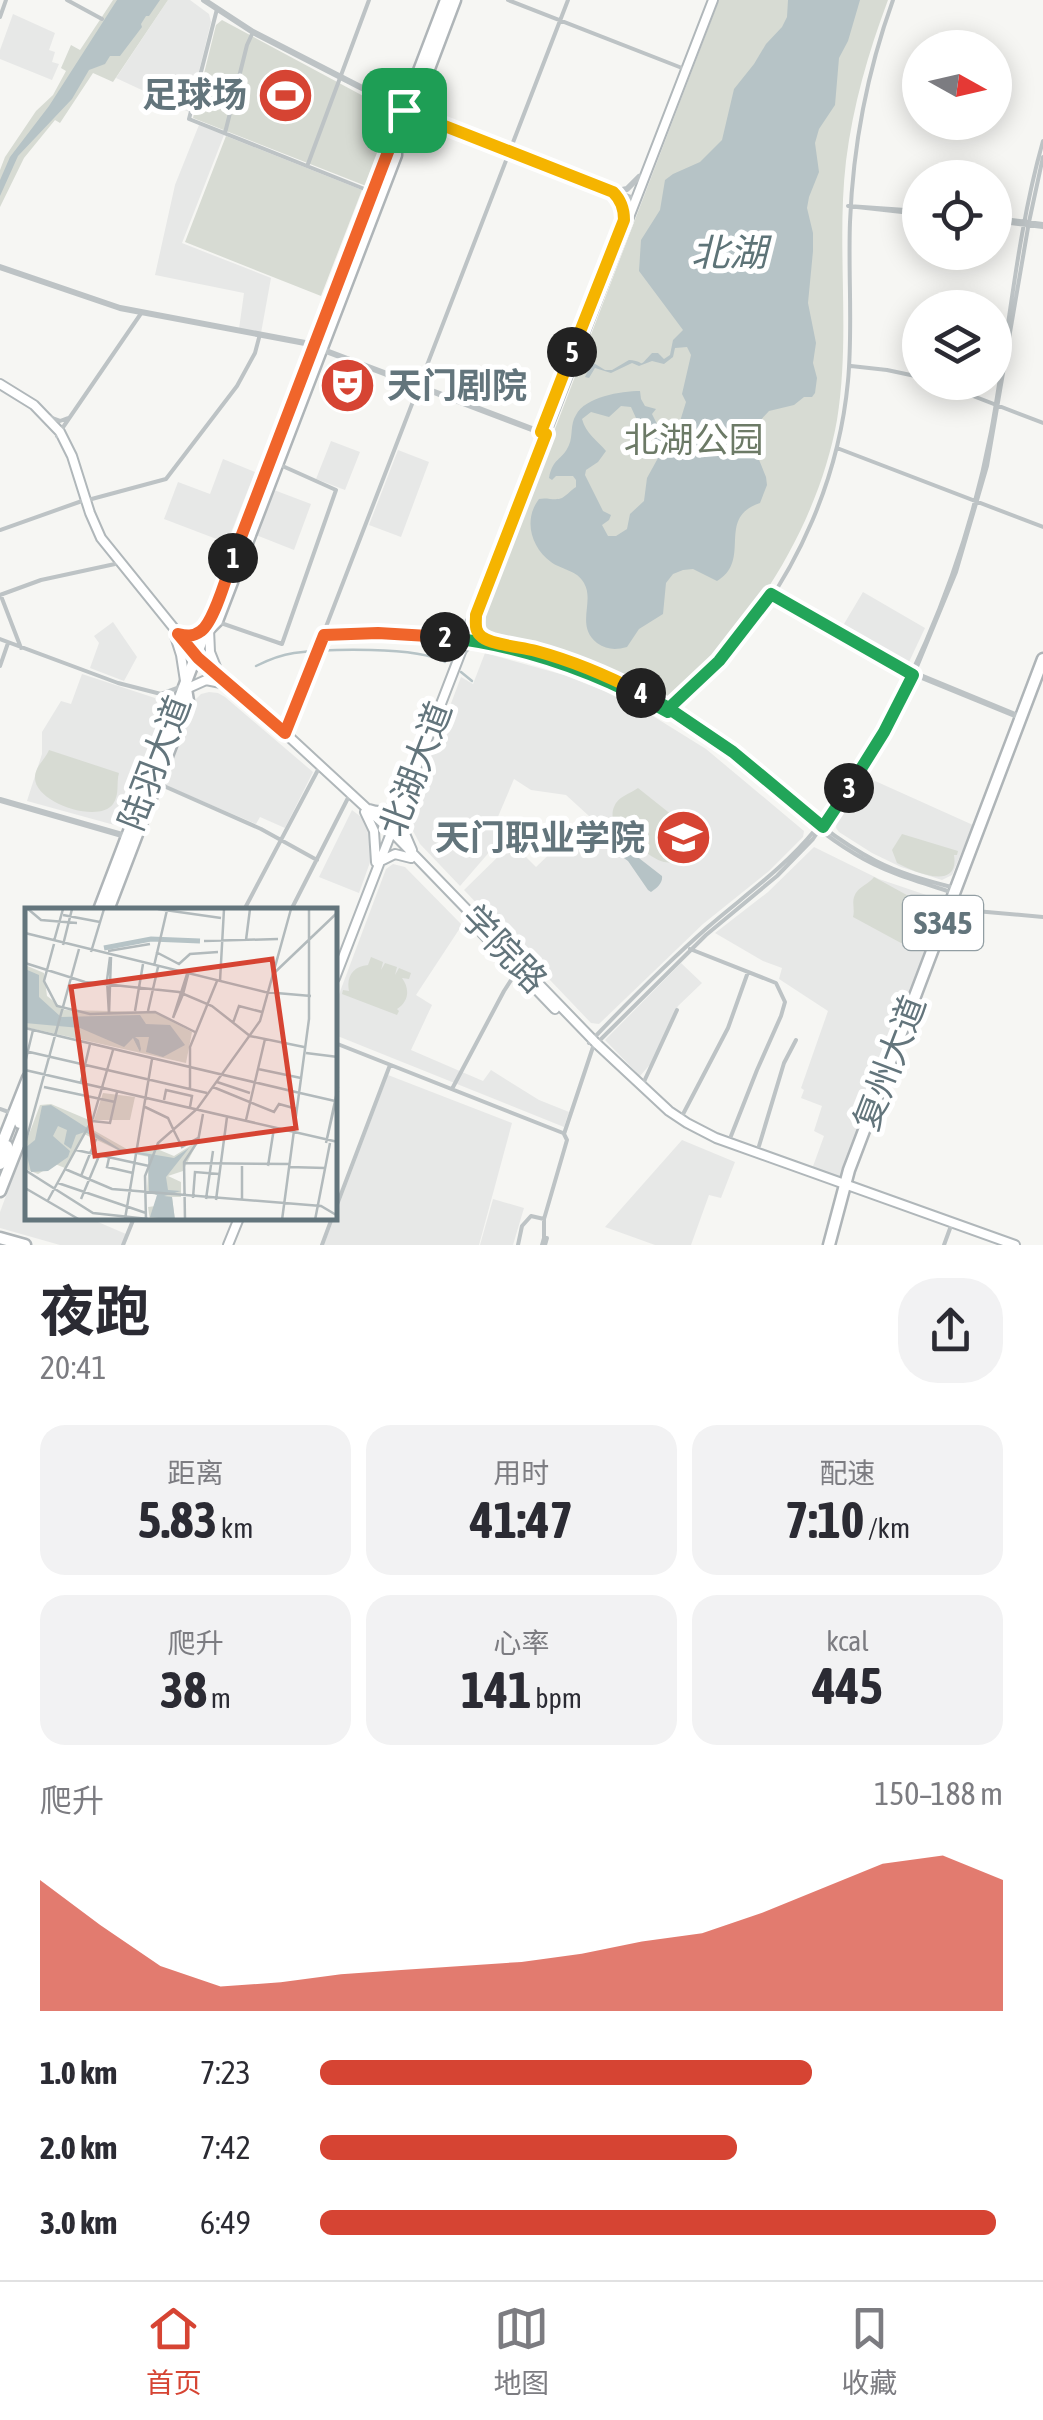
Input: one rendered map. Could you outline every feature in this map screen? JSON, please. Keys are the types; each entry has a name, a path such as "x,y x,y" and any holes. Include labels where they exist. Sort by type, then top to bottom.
{"main road":[{"path":"315,347 314,332 448,0"},
{"name":"北湖大道","path":"338,970 711,0"},
{"name":"北湖大道","path":"543,433 711,0"},
{"path":"222,682 211,657 209,609 315,347 371,195 383,150 395,139"},
{"path":"315,347 328,332 373,217 396,155 395,139"},
{"path":"371,195 373,217"},
{"path":"0,386 34,405 59,434 72,456 95,534 116,564 176,635 198,633 212,624 278,464 353,235 371,195"},
{"path":"0,386 59,434"},
{"path":"84,501 105,543 176,635 188,701 102,908"},
{"name":"陆羽大道","path":"129,837 212,624"},
{"name":"学院路","path":"176,635 222,682 366,810 593,1044 680,1120 709,1135 845,1186"},
{"name":"复州大道","path":"1023,718 1043,659"},
{"name":"复州大道","path":"831,1245 845,1186 1043,670"},
{"path":"186,686 206,680 222,682"},
{"name":"陆羽大道","path":"129,837 173,708 186,686"},
{"name":"学院路","path":"284,735 366,810"},
{"path":"403,796 402,825 412,856 392,855 378,862 366,810 384,812 403,796"},
{"name":"学院路","path":"412,856 518,971 663,1112 690,1131 1015,1245"},
{"name":"北湖大道","path":"338,961 378,862"},
{"path":"0,1149 25,1086"},
{"path":"0,1164 25,1102"},
{"path":"0,1175 25,1112"},
{"path":"0,1192 25,1128"},
{"path":"230,1245 240,1220"},
{"path":"1,1241 25,1245"}],"street":[{"path":"0,18 6,0"},
{"path":"67,0 102,19"},
{"path":"204,0 254,32 406,111 633,200"},
{"path":"307,166 369,0"},
{"path":"508,0 682,68"},
{"path":"284,735 568,0"},
{"path":"669,710 721,662 772,594 812,521 836,448 848,366 850,206 858,136 866,90 891,0"},
{"path":"216,10 189,119 371,195"},
{"path":"225,134 247,45 254,32"},
{"path":"381,98 402,94 417,82 421,104 435,123"},
{"path":"381,98 391,117 395,139 420,124 435,123"},
{"path":"593,1044 712,929 780,874 820,827 873,750 912,673 976,501 997,405 1043,141"},
{"path":"1027,223 1043,157"},
{"path":"613,192 627,188 640,177"},
{"path":"613,192 622,204 624,220"},
{"path":"850,206 902,211"},
{"path":"1012,222 1043,225"},
{"path":"0,267 120,308 315,347 543,433"},
{"path":"59,434 142,312"},
{"path":"0,530 166,478 237,386 256,353 260,334"},
{"path":"848,366 902,374"},
{"path":"984,400 1043,423"},
{"path":"46,416 62,421 72,415"},
{"path":"836,448 1043,527"},
{"path":"212,624 282,644 336,490 278,464"},
{"path":"21,648 0,595 41,580 116,564"},
{"path":"772,594 912,673 1023,718"},
{"path":"448,635 474,614"},
{"path":"474,614 476,631 487,642"},
{"path":"325,633 395,629 465,637 576,668 669,710 853,848 884,866 957,891"},
{"path":"448,635 457,658 470,647 487,642"},
{"path":"0,639 126,686 161,694 186,686"},
{"path":"0,666 8,643"},
{"path":"161,694 173,708"},
{"path":"245,908 319,768"},
{"path":"157,782 282,839 317,860"},
{"path":"292,908 349,796"},
{"path":"0,800 129,837"},
{"path":"564,1134 593,1044 705,930 779,868 820,827"},
{"path":"950,908 1043,917"},
{"path":"690,950 778,984 785,1005 730,1136"},
{"path":"452,1090 518,971"},
{"path":"680,1120 728,1028 748,972"},
{"path":"642,1086 677,1010"},
{"path":"759,1146 784,1063 796,1040"},
{"path":"338,1044 564,1134 567,1140 544,1219 544,1238 548,1238 544,1245"},
{"path":"338,1202 390,1065"},
{"path":"0,1109 14,1114"},
{"path":"338,1189 342,1191"},
{"path":"518,1245 522,1226 531,1216 544,1219"},
{"path":"123,1245 133,1220"},
{"path":"322,1245 331,1220"},
{"path":"944,1245 952,1223"}],"shaded area":[{"path":"168,0 190,0 209,14 211,22 189,112 116,78"},
{"path":"13,14 55,33 49,50 55,52 52,62 59,64 52,80 0,59"},
{"path":"199,125 224,135 182,243 271,278 261,333 239,329 244,293 155,275 175,185"},
{"path":"331,441 360,452 345,490 316,479"},
{"path":"398,450 429,462 401,537 369,525"},
{"path":"223,459 255,472 227,543 164,519 178,482 210,494"},
{"path":"274,490 311,504 294,550 256,535"},
{"path":"863,592 925,628 906,664 841,629"},
{"path":"113,622 137,657 124,681 90,668 99,643 94,636"},
{"name":"天门职业学院","path":"485,653 564,675 648,713 706,749 804,831 803,837 769,871 703,924 599,1024 591,1023 464,890 512,843 536,867 589,816 566,795 531,790 514,779 494,826 504,835 460,886 420,844 413,831 412,806 461,677 473,684"},
{"path":"82,674 155,698 162,704 162,713 118,826 27,801 42,754 42,732 61,701 71,704"},
{"path":"209,692 225,697 313,772 285,828 260,817 256,824 162,784 196,699"},
{"path":"864,776 973,825 952,875 942,880 901,867 839,832 837,817"},
{"path":"352,810 365,820 372,833 373,854 359,893 319,877"},
{"path":"814,847 879,879 944,901 842,1179 812,1169 824,1136 814,1131 822,1106 801,1098 828,1011 779,979 782,968 715,933 768,892"},
{"path":"393,864 405,867 462,925 416,995 432,1005 411,1050 483,1081 491,1070 539,1100 569,1112 564,1127 338,1036 338,997 386,869"},
{"path":"681,963 702,983 678,1006 654,1060 640,1076 605,1040"},
{"path":"388,1075 512,1123 479,1245 324,1245 333,1220 338,1220 338,1208"},
{"path":"682,1140 735,1162 721,1198 709,1195 691,1245 655,1245 605,1227"},
{"path":"25,1144 25,1220 98,1220 126,1234 121,1245 60,1245 0,1228 0,1212"},
{"path":"493,1199 524,1208 513,1245 480,1245"}],"green space":[{"path":"113,0 168,0 113,82 93,73 60,123 55,120 24,158 0,207 0,170 5,157 36,111 53,95 66,71 61,68 71,45 80,50"},
{"name":"北湖公园","path":"719,0 888,0 862,80 846,161 841,388 821,480 797,538 765,593 721,649 673,696 667,697 582,657 487,632 480,625"},
{"path":"222,20 380,105 385,114 385,135 366,186 193,118 216,25"},
{"path":"226,136 362,190 321,296 185,242"},
{"path":"49,750 119,773 113,804 106,810 82,811 45,795 35,778"},
{"path":"638,788 692,831 685,853 677,860 664,862 652,856 614,823 616,803"},
{"path":"902,834 958,851 950,873 934,876 897,863 892,850"},
{"path":"874,877 934,910 930,933 912,949 853,917 856,893"},
{"path":"371,957 383,962 381,970 385,963 397,967 395,975 399,968 411,973 409,979 402,978 407,995 397,1015 342,994 343,990 349,991 352,973 368,965"}],"water":[{"path":"117,0 160,0 120,56 110,56 105,64 89,70 72,99 18,156 0,196 0,180 10,157 49,106"},
{"name":"北湖","path":"788,0 860,0 839,58 835,105 815,143 819,172 807,208 813,233 808,303 816,343 815,393 794,405 769,411 756,425 753,445 767,485 760,503 739,519 733,562 727,572 717,581 693,569 673,574 666,583 663,614 639,629 627,647 608,648 597,643 587,629 588,598 584,583 538,549 531,533 531,516 539,499 562,498 576,487 573,476 549,478 569,445 574,419 595,399 640,391 645,406 656,409 652,414 659,428 668,436 677,431 686,402 682,394 691,355 687,347 675,348 673,357 664,364 632,363 611,373 595,368 589,378 585,377 592,362 612,370 629,360 642,363 652,353 664,359 670,355 673,340 683,330 639,271 641,240 660,210 665,180 700,162 722,140 734,89 787,17","holes":["621,406 631,407 636,418 651,430 644,442 654,437 658,458 647,478 644,501 630,514 627,529 608,536 602,525 611,515 603,511 585,475 606,451 582,419 591,412 609,417"]},
{"path":"600,821 617,841 662,876 655,889 648,890 628,861 596,838 594,826"}],"waterway":[{"path":"256,666 289,654 348,650 414,653 445,662"},
{"path":"461,672 472,681"}],"place":[{"name":"足球场","path":"286,95"},
{"name":"天门剧院","path":"348,386"},
{"name":"天门职业学院","path":"684,838"}],"route":[{"path":"404,110 613,192 623,208 624,220 541,432 546,434 476,615 478,634 487,640 584,667 669,708 719,661 771,594 913,675 873,750 823,827 733,752 671,710 668,712 614,684 547,658 462,638 378,633 324,635 285,733 198,658 178,634 198,633 208,623 404,110"}]}
